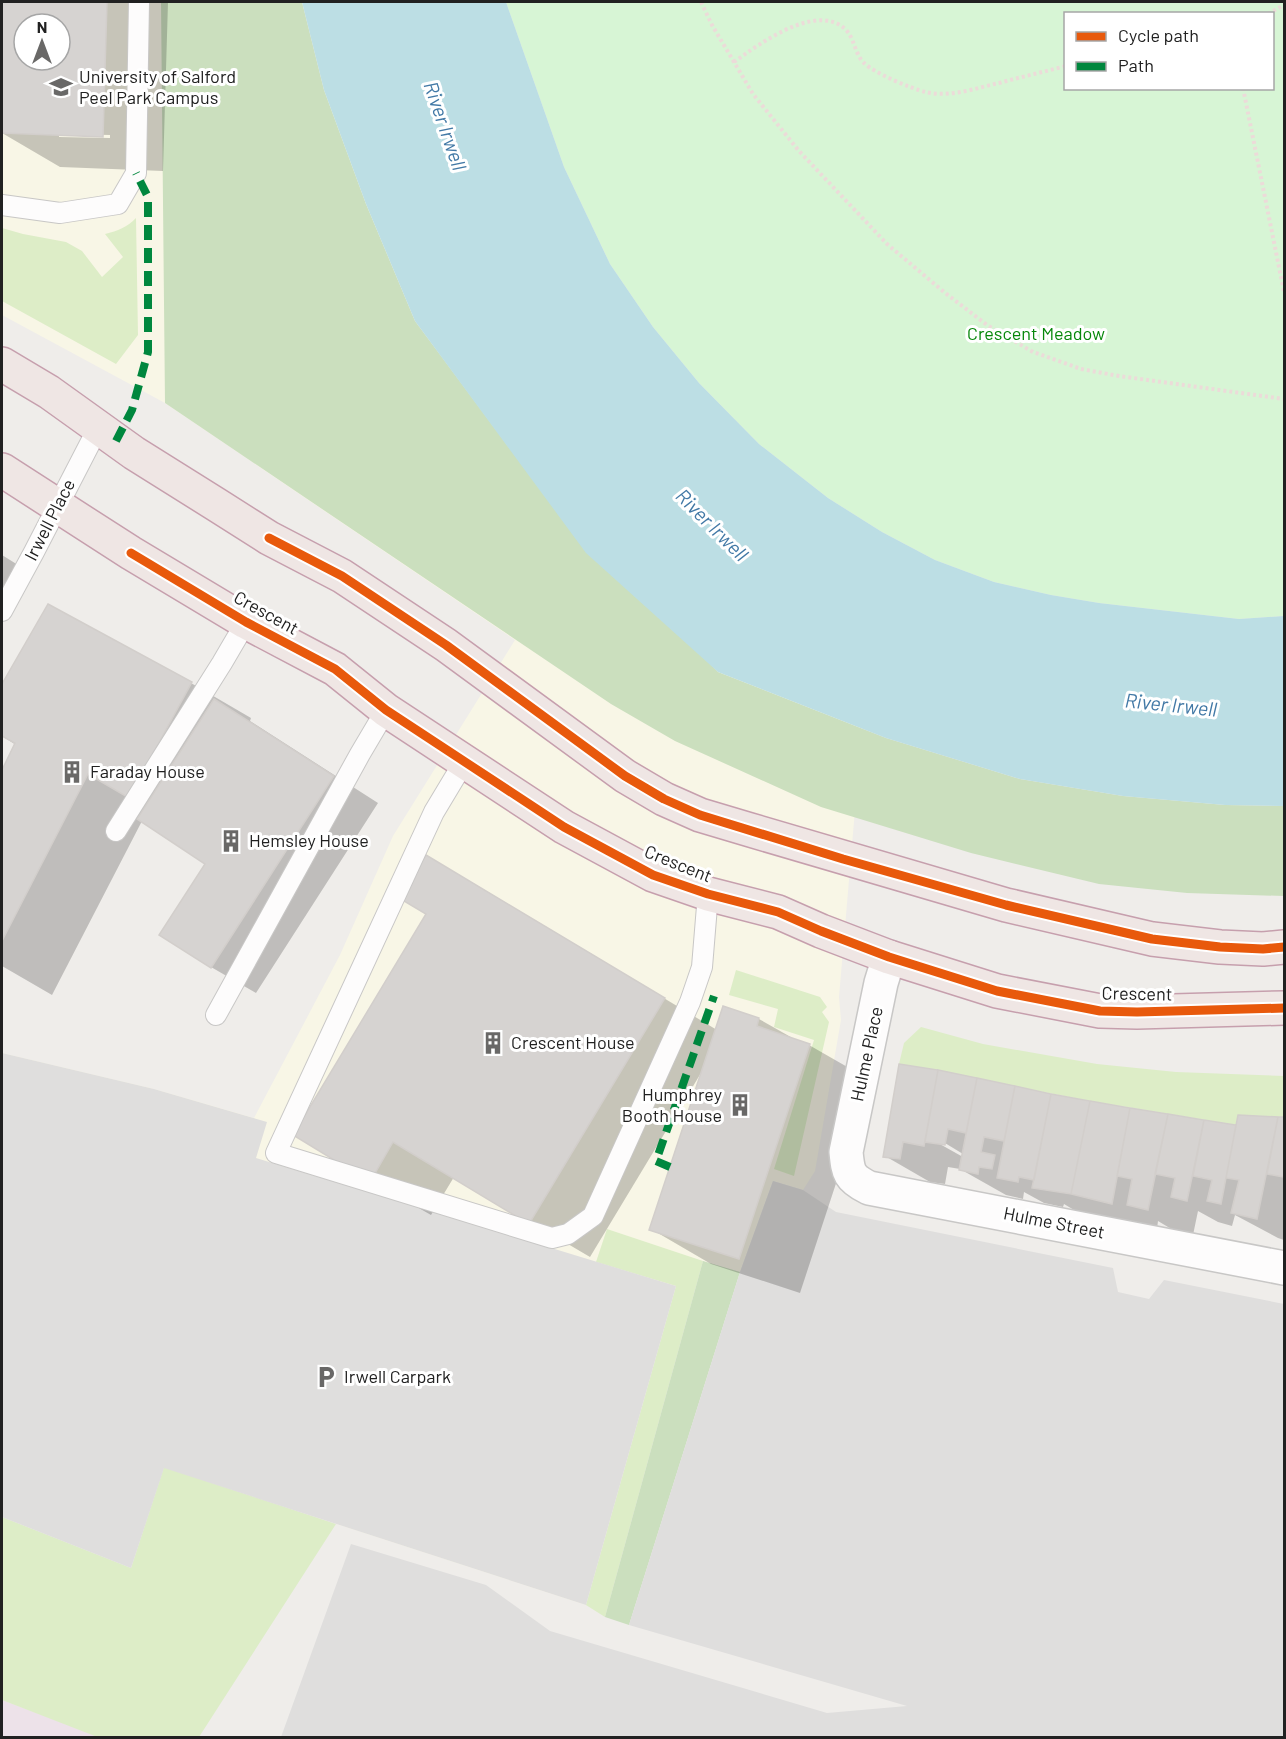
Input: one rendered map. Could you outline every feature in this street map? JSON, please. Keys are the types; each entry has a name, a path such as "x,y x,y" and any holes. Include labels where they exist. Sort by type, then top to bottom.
{"highway":[{"path":"2,364 49,392 134,453 269,538 342,576 446,645 625,776 664,799 700,815 843,859 1006,905 1152,939 1220,947 1263,949 1284,947"},
{"name":"Crescent","path":"2,470 131,553 246,622 335,669 386,710 564,827 653,875 708,894 778,912 889,957 997,991 1100,1011 1284,1008"}],"street":[{"name":"Hulme Place","path":"846,1152 881,983 889,957"},
{"name":"Hulme Street","path":"846,1152 848,1172 857,1182 869,1188 1284,1268"}],"lane":[{"path":"2,205 60,213 118,204 136,173 139,2"},
{"name":"Irwell Place","path":"2,611 98,428"},
{"path":"116,831 246,622"},
{"path":"216,1015 386,710"},
{"path":"464,762 434,812 276,1153 552,1238 568,1234 593,1216 690,1002 702,967 708,894"}],"path":[{"path":"701,2 753,94 799,151 887,244 987,325 1033,352 1081,369 1284,399"},
{"path":"734,62 782,29 802,21 821,18 834,21 847,31 858,56 866,65 893,79 927,92 953,93 1064,66"},
{"path":"1243,90 1284,292"}],"shaded area":[{"path":"2,2 302,2 324,90 415,321 511,450 862,728 839,997 841,1020 815,1171 803,1190 773,1181 740,1272 689,1257 676,1286 586,1605 164,1468 2,1517 2,1053 154,1089 254,1118 340,955 393,836 515,640 165,403 2,315"},
{"name":"Irwell Carpark","path":"2,1053 154,1089 267,1122 256,1158 676,1286 586,1605 164,1468 131,1568 2,1517"},
{"path":"773,1181 803,1190 836,1212 1113,1268 1118,1292 1149,1299 1164,1280 1284,1304 1284,1737 281,1737 351,1544 486,1585 550,1631 827,1713 907,1706 629,1625 740,1272"},
{"path":"2,1700 100,1737 2,1737"}],"green space":[{"path":"161,2 302,2 324,90 366,204 415,321 511,450 718,672 886,738 1020,779 1123,796 1225,805 1284,806 1284,896 1187,893 1099,884 971,853 821,807 675,741 611,704 165,403"},
{"name":"Crescent Meadow","path":"506,2 1284,2 1284,616 1239,619 1099,603 994,582 935,560 882,532 828,498 759,444 699,383 653,327 610,264 564,167"},
{"path":"136,218 138,335 116,364 2,301 2,228 66,242 82,251 102,277 123,257 105,234 122,228"},
{"path":"736,970 820,997 827,1007 822,1012 829,1022 794,1176 774,1169 814,1040 774,1027 778,1009 729,995"},
{"path":"921,1027 983,1044 1097,1064 1176,1072 1284,1076 1284,1117 1239,1115 1236,1125 1090,1101 899,1064 904,1043"},
{"path":"607,1229 703,1261 605,1617 586,1605 676,1286 596,1262"},
{"path":"703,1261 740,1272 629,1625 605,1617"},
{"path":"164,1467 336,1524 199,1737 100,1738 2,1700 2,1517 131,1568"}],"water":[{"name":"River Irwell","path":"302,2 506,2 564,167 610,264 653,327 699,383 759,444 828,498 882,532 935,560 994,582 1051,595 1099,603 1239,619 1284,616 1284,806 1225,805 1123,796 1020,779 886,738 718,672 586,553 415,321 366,204 324,90"}],"building":[{"path":"2,2 107,2 103,137 2,133"},
{"name":"Faraday House","path":"48,604 192,682 129,798 88,774 2,941 2,770 15,743 2,736 2,684"},
{"name":"Hemsley House","path":"214,699 334,776 211,968 159,935 205,864 137,819"},
{"name":"Crescent House","path":"426,855 665,998 529,1224 393,1142 370,1182 293,1135 426,914 399,898"},
{"name":"Humphrey Booth House","path":"723,1006 759,1018 757,1026 810,1044 739,1259 649,1230"},
{"path":"899,1064 938,1070 924,1146 903,1142 900,1159 883,1157"},
{"path":"938,1070 977,1078 966,1133 948,1129 945,1145 925,1142"},
{"path":"977,1078 1015,1086 1004,1141 984,1137 981,1152 995,1155 992,1169 979,1167 978,1174 959,1170"},
{"path":"1015,1086 1051,1094 1034,1180 1019,1177 1018,1182 997,1178"},
{"path":"1051,1094 1090,1101 1071,1194 1032,1188"},
{"path":"1090,1101 1130,1108 1112,1204 1071,1194"},
{"path":"1130,1108 1168,1114 1148,1210 1127,1205 1132,1179 1117,1176"},
{"path":"1168,1114 1204,1120 1187,1201 1171,1197 1175,1178 1155,1174"},
{"path":"1238,1115 1278,1117 1257,1219 1231,1213 1239,1180 1226,1178"},
{"path":"1278,1117 1284,1117 1284,1177 1267,1174"},
{"path":"1204,1120 1236,1125 1221,1204 1207,1201 1212,1180 1193,1176"}],"marked path":[{"path":"116,441 132,410 148,352 148,197 136,173"},
{"path":"670,1167 656,1161 714,996"}],"cycle path":[{"path":"269,538 342,576 446,645 625,776 664,799 700,815 843,859 1006,905 1152,939 1220,947 1263,949 1284,947"},
{"path":"131,553 246,622 335,669 386,710 564,827 653,875 708,894 778,912 889,957 997,991 1100,1011 1284,1008"}],"place":[{"name":"University of Salford Peel Park Campus","path":"61,87"},
{"name":"Faraday House","path":"72,772"},
{"name":"Hemsley House","path":"231,841"},
{"name":"Crescent House","path":"493,1043"},
{"name":"Humphrey Booth House","path":"740,1105"},
{"name":"Irwell Carpark","path":"326,1377"}]}
